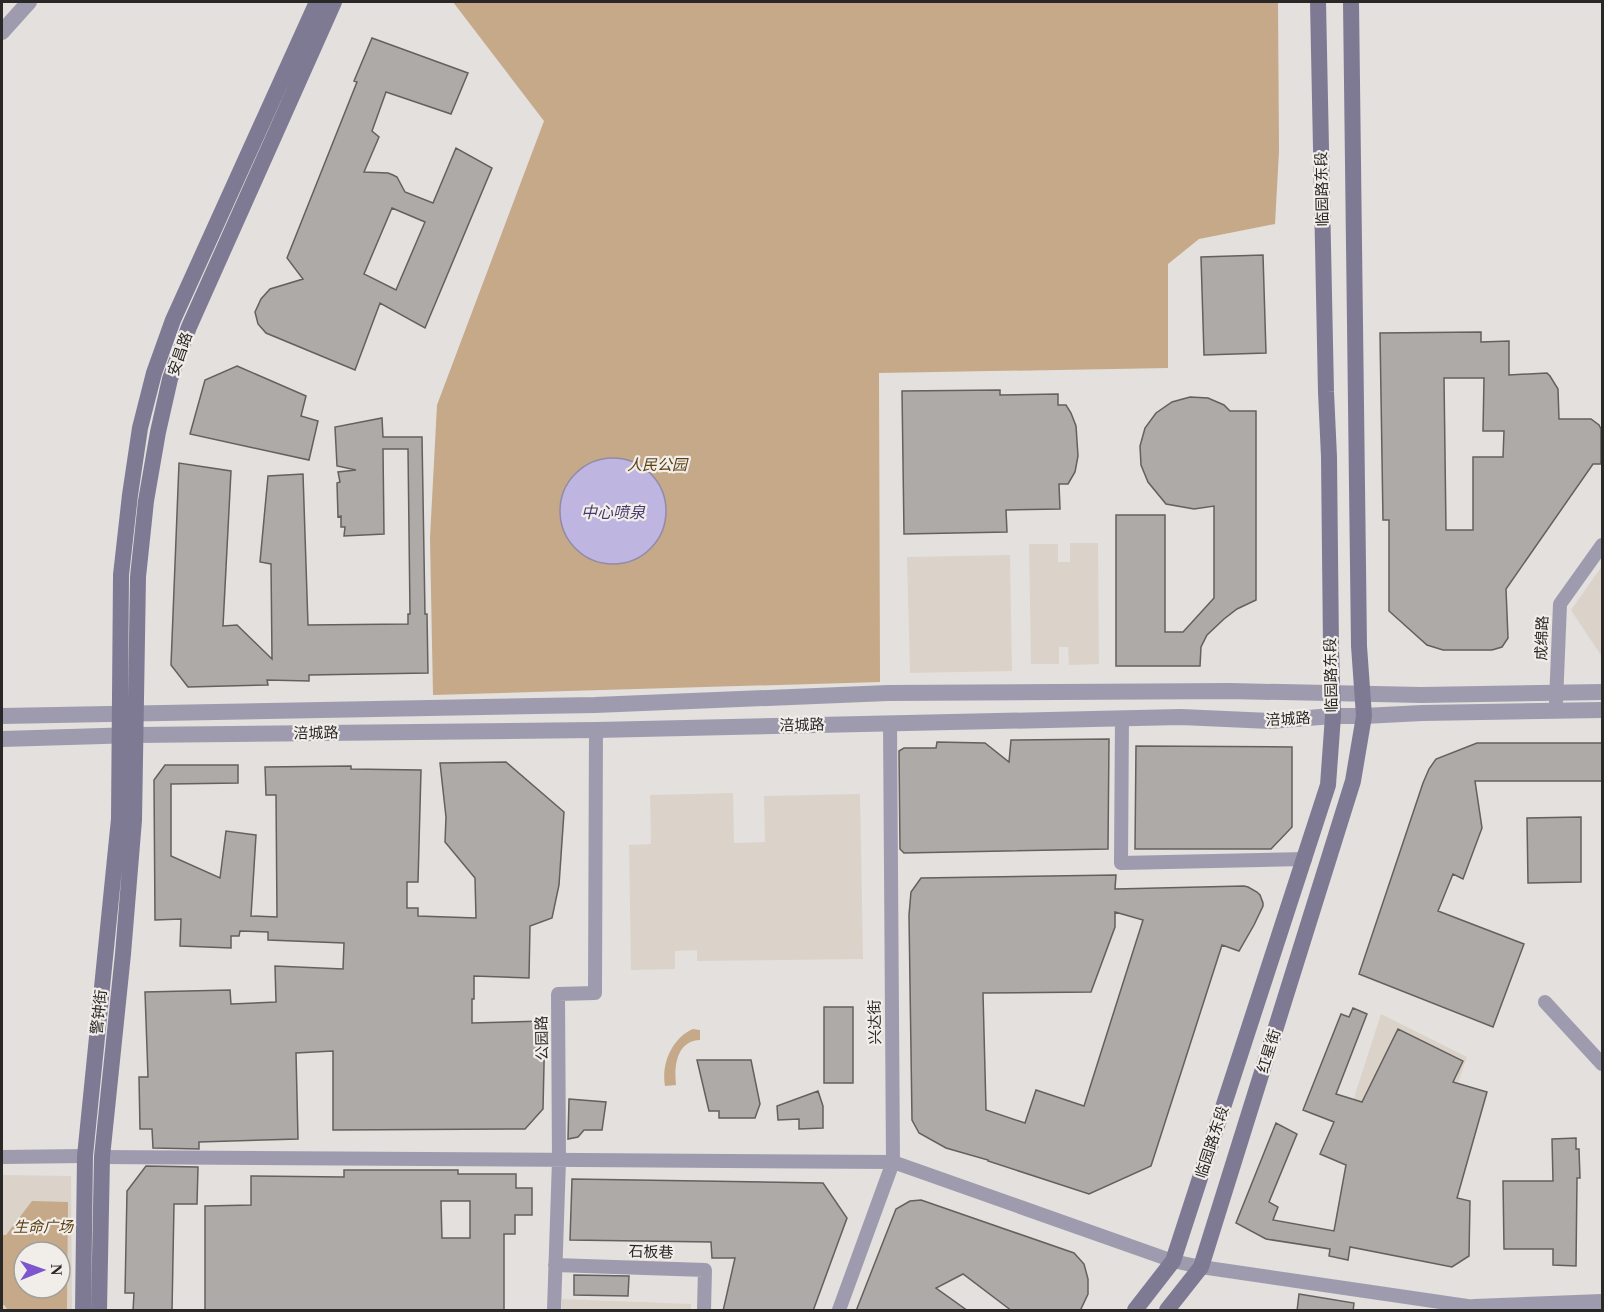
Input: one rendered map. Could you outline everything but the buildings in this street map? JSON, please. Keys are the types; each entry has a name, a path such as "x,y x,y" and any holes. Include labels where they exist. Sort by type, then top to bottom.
{"main road":[{"name":"安昌路","path":"119,714 121,575 140,428 154,373 173,320 317,2"},
{"name":"安昌路","path":"128,736 136,714 138,577 146,501 170,379 189,327 334,2"},
{"name":"临园路东段","path":"1135,1311 1173,1261 1328,785 1333,716 1318,2"},
{"name":"红星街","path":"1167,1311 1201,1267 1353,782 1364,716 1359,646 1351,2"},
{"name":"警钟街","path":"99,1311 102,1156 134,820 128,736 119,714"},
{"name":"警钟街","path":"82,1311 85,1156 128,736"}],"street":[{"path":"2,32 29,2"},
{"name":"成绵路","path":"1556,710 1560,604 1602,545"},
{"name":"涪城路","path":"2,716 595,705 888,693 1230,690 1421,695 1602,692"},
{"name":"涪城路","path":"2,739 596,730 1181,717 1270,721 1422,713 1602,710"},
{"path":"1122,718 1121,862 1305,859"},
{"name":"兴达街","path":"839,1311 893,1162 890,723"},
{"name":"公园路","path":"554,1311 560,1160 558,994 595,993 596,730"},
{"path":"1545,1002 1602,1064"},
{"path":"2,1157 85,1156"},
{"path":"102,1156 893,1162 1173,1261 1201,1267 1474,1307 1602,1302"},
{"name":"石板巷","path":"555,1266 705,1270 704,1311"}],"shaded area":[{"path":"1070,543 1098,543 1099,664 1069,665 1068,647 1059,647 1059,664 1031,664 1029,544 1058,544 1058,562 1070,562"},
{"path":"1010,555 1012,671 910,673 907,557"},
{"path":"1602,566 1602,657 1571,610"},
{"path":"733,793 734,843 765,842 764,796 860,794 863,959 697,961 697,950 675,951 675,969 631,970 629,845 651,844 650,795"},
{"path":"1381,1014 1467,1057 1429,1170 1340,1141"},
{"path":"2,1175 71,1176 71,1240 12,1240 12,1300 72,1300 72,1310 2,1310"},
{"path":"562,1299 691,1304 691,1310 562,1310"}],"green space":[{"name":"人民公园","path":"453,2 1278,2 1279,151 1275,224 1199,239 1168,264 1168,368 879,373 880,682 433,695 430,538 437,405 544,121"},
{"path":"693,1029 700,1030 700,1040 692,1041 681,1050 676,1063 676,1085 665,1086 665,1069 670,1053 679,1039"},
{"name":"生命广场","path":"32,1201 68,1202 68,1240 12,1240 12,1300 67,1300 67,1310 8,1310 2,1305 2,1235 6,1235"}],"water":[{"name":"中心喷泉","path":"613,458 633,462 651,473 662,491 666,511 662,531 651,549 633,560 613,564 593,560 575,549 564,531 560,511 564,491 575,473 593,462"}]}
